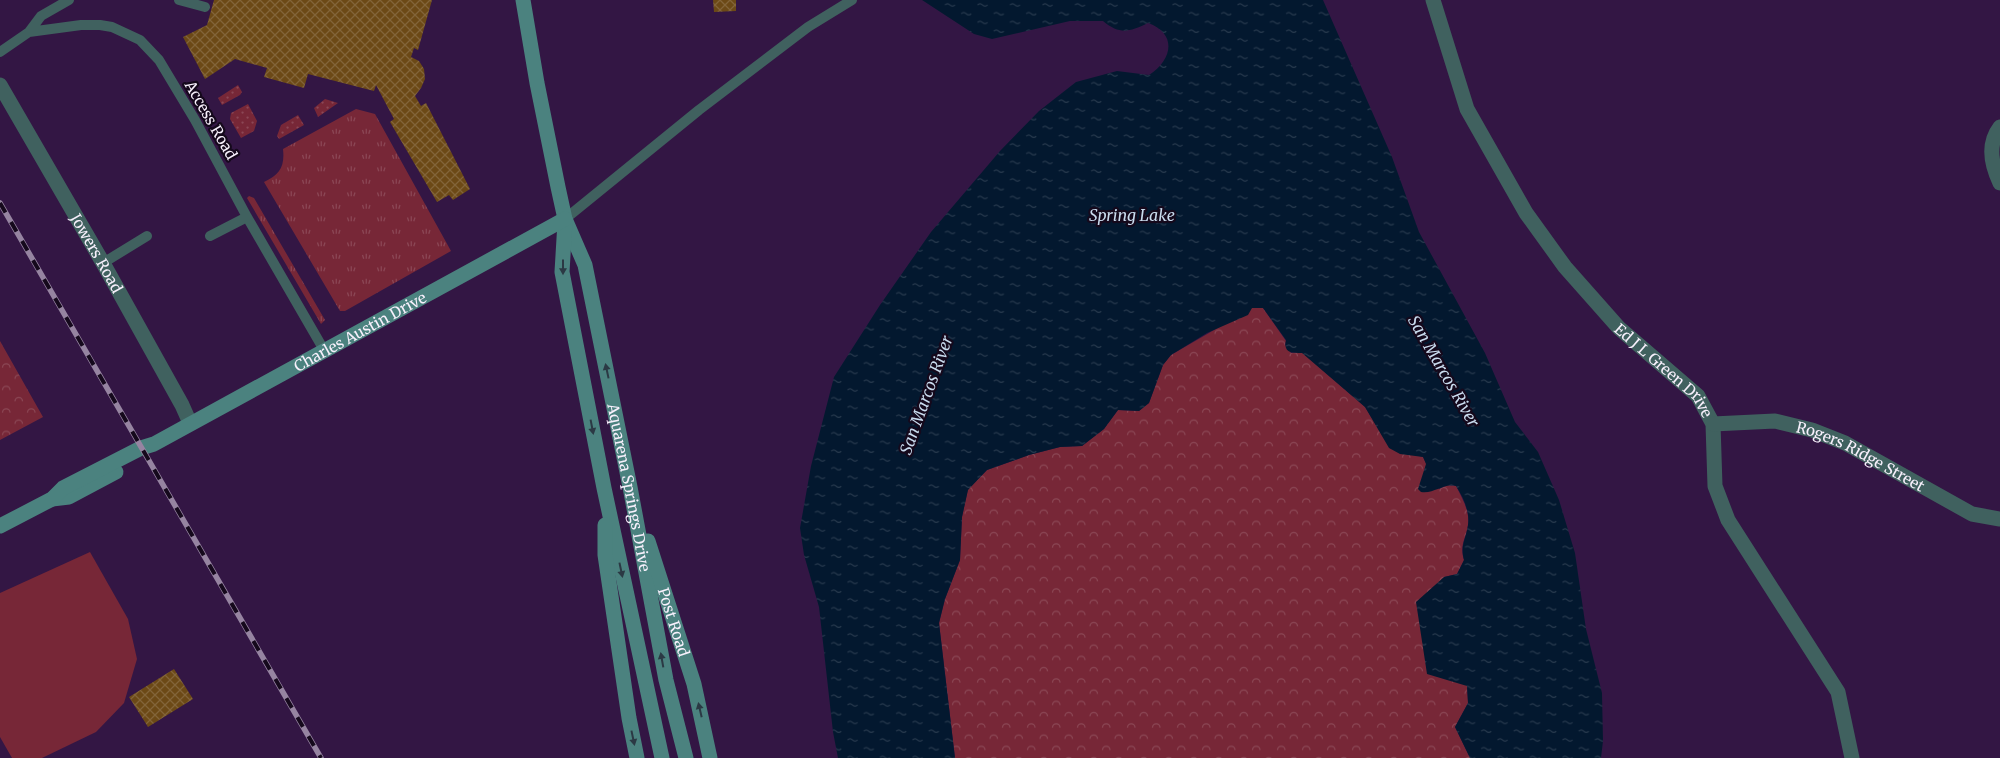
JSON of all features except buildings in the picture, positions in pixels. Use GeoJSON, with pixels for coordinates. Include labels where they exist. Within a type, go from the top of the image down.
{"type":"FeatureCollection","features":[{"type":"Feature","properties":{"kind":"main road","name":"Aquarena Springs Drive"},"geometry":{"type":"LineString","coordinates":[[523,0],[536,83],[565,219],[585,265],[666,680],[686,758]]}},
{"type":"Feature","properties":{"kind":"main road","name":"Aquarena Springs Drive"},"geometry":{"type":"LineString","coordinates":[[565,219],[562,272],[604,488],[662,758]]}},
{"type":"Feature","properties":{"kind":"main road","name":"Charles Austin Drive"},"geometry":{"type":"LineString","coordinates":[[0,526],[52,499],[69,497],[146,456],[154,444],[190,422],[565,219]]}},
{"type":"Feature","properties":{"kind":"main road"},"geometry":{"type":"LineString","coordinates":[[604,488],[605,555],[629,718],[638,758]]}},
{"type":"Feature","properties":{"kind":"main road","name":"Post Road"},"geometry":{"type":"LineString","coordinates":[[630,488],[692,677],[710,758]]}},
{"type":"Feature","properties":{"kind":"street","name":"Ed J L Green Drive"},"geometry":{"type":"LineString","coordinates":[[1433,0],[1467,109],[1526,213],[1566,267],[1619,328],[1698,396],[1713,424],[1715,486],[1728,520],[1838,692],[1852,758]]}},
{"type":"Feature","properties":{"kind":"street","name":"Jowers Road"},"geometry":{"type":"LineString","coordinates":[[0,85],[103,263],[190,422]]}},
{"type":"Feature","properties":{"kind":"street"},"geometry":{"type":"LineString","coordinates":[[2000,126],[1994,135],[1991,157],[2000,182]]}},
{"type":"Feature","properties":{"kind":"street","name":"Rogers Ridge Street"},"geometry":{"type":"LineString","coordinates":[[1713,424],[1775,421],[1812,430],[1845,443],[1972,514],[2000,519]]}},
{"type":"Feature","properties":{"kind":"lane"},"geometry":{"type":"LineString","coordinates":[[29,32],[41,16],[68,0]]}},
{"type":"Feature","properties":{"kind":"lane"},"geometry":{"type":"LineString","coordinates":[[179,0],[205,7]]}},
{"type":"Feature","properties":{"kind":"lane"},"geometry":{"type":"LineString","coordinates":[[565,219],[699,110],[808,27],[852,0]]}},
{"type":"Feature","properties":{"kind":"lane","name":"Access Road"},"geometry":{"type":"LineString","coordinates":[[0,52],[29,32],[81,25],[112,27],[140,40],[159,60],[195,120],[247,217],[324,350]]}},
{"type":"Feature","properties":{"kind":"lane"},"geometry":{"type":"LineString","coordinates":[[210,236],[247,217]]}},
{"type":"Feature","properties":{"kind":"lane"},"geometry":{"type":"LineString","coordinates":[[103,263],[147,236]]}},
{"type":"Feature","properties":{"kind":"green space"},"geometry":{"type":"Polygon","coordinates":[[[238,85],[242,92],[240,95],[222,105],[218,98],[238,85]]]}},
{"type":"Feature","properties":{"kind":"green space"},"geometry":{"type":"Polygon","coordinates":[[[325,99],[338,103],[318,117],[314,108],[325,99]]]}},
{"type":"Feature","properties":{"kind":"green space"},"geometry":{"type":"Polygon","coordinates":[[[248,104],[257,121],[254,131],[241,138],[230,119],[231,113],[248,104]]]}},
{"type":"Feature","properties":{"kind":"green space"},"geometry":{"type":"Polygon","coordinates":[[[356,109],[375,114],[451,251],[345,311],[340,311],[264,182],[278,173],[282,165],[283,149],[356,109]]]}},
{"type":"Feature","properties":{"kind":"green space"},"geometry":{"type":"Polygon","coordinates":[[[298,115],[304,125],[279,139],[277,136],[281,125],[298,115]]]}},
{"type":"Feature","properties":{"kind":"green space"},"geometry":{"type":"Polygon","coordinates":[[[249,196],[254,198],[325,320],[321,324],[247,198],[249,196]]]}},
{"type":"Feature","properties":{"kind":"green space"},"geometry":{"type":"Polygon","coordinates":[[[1252,308],[1263,308],[1286,341],[1285,345],[1291,353],[1302,352],[1365,407],[1390,448],[1423,457],[1439,489],[1448,485],[1456,486],[1461,495],[1467,510],[1468,520],[1463,546],[1464,560],[1457,574],[1444,577],[1467,686],[1468,703],[1455,727],[1470,758],[955,758],[939,623],[945,599],[960,560],[962,517],[968,489],[987,470],[1029,455],[1060,447],[1082,446],[1104,429],[1118,410],[1139,411],[1149,403],[1163,365],[1171,355],[1252,308]]]}},
{"type":"Feature","properties":{"kind":"green space"},"geometry":{"type":"Polygon","coordinates":[[[0,341],[43,417],[0,440],[0,341]]]}},
{"type":"Feature","properties":{"kind":"green space"},"geometry":{"type":"Polygon","coordinates":[[[90,552],[128,619],[137,659],[124,703],[96,732],[42,758],[12,758],[0,737],[0,593],[90,552]]]}},
{"type":"Feature","properties":{"kind":"water","name":"Spring Lake"},"geometry":{"type":"Polygon","coordinates":[[[922,0],[1323,0],[1392,157],[1419,232],[1485,353],[1515,422],[1538,452],[1559,500],[1575,553],[1586,629],[1602,693],[1603,741],[1601,758],[1470,758],[1455,727],[1468,703],[1467,686],[1427,674],[1416,602],[1444,577],[1457,574],[1464,560],[1463,546],[1468,520],[1467,509],[1463,499],[1456,486],[1451,485],[1421,492],[1418,489],[1426,464],[1423,457],[1400,454],[1389,448],[1365,407],[1302,353],[1287,350],[1286,340],[1263,308],[1252,308],[1248,315],[1207,333],[1171,355],[1163,365],[1149,403],[1139,411],[1118,410],[1104,429],[1082,446],[1060,447],[1029,455],[987,470],[968,490],[962,517],[960,560],[945,599],[939,623],[955,758],[838,758],[833,732],[819,607],[804,555],[800,528],[811,466],[834,377],[880,305],[931,232],[1000,151],[1039,111],[1076,82],[1117,71],[1149,75],[1163,62],[1168,48],[1168,40],[1164,34],[1158,28],[1148,23],[1125,31],[1103,21],[1070,21],[992,39],[974,34],[922,0]]]}},
{"type":"Feature","properties":{"kind":"railway"},"geometry":{"type":"LineString","coordinates":[[0,203],[321,758]]}},
{"type":"Feature","properties":{"kind":"water label","name":"San Marcos River"},"geometry":{"type":"Point","coordinates":[1444,371]}},
{"type":"Feature","properties":{"kind":"water label","name":"San Marcos River"},"geometry":{"type":"Point","coordinates":[926,395]}}]}
